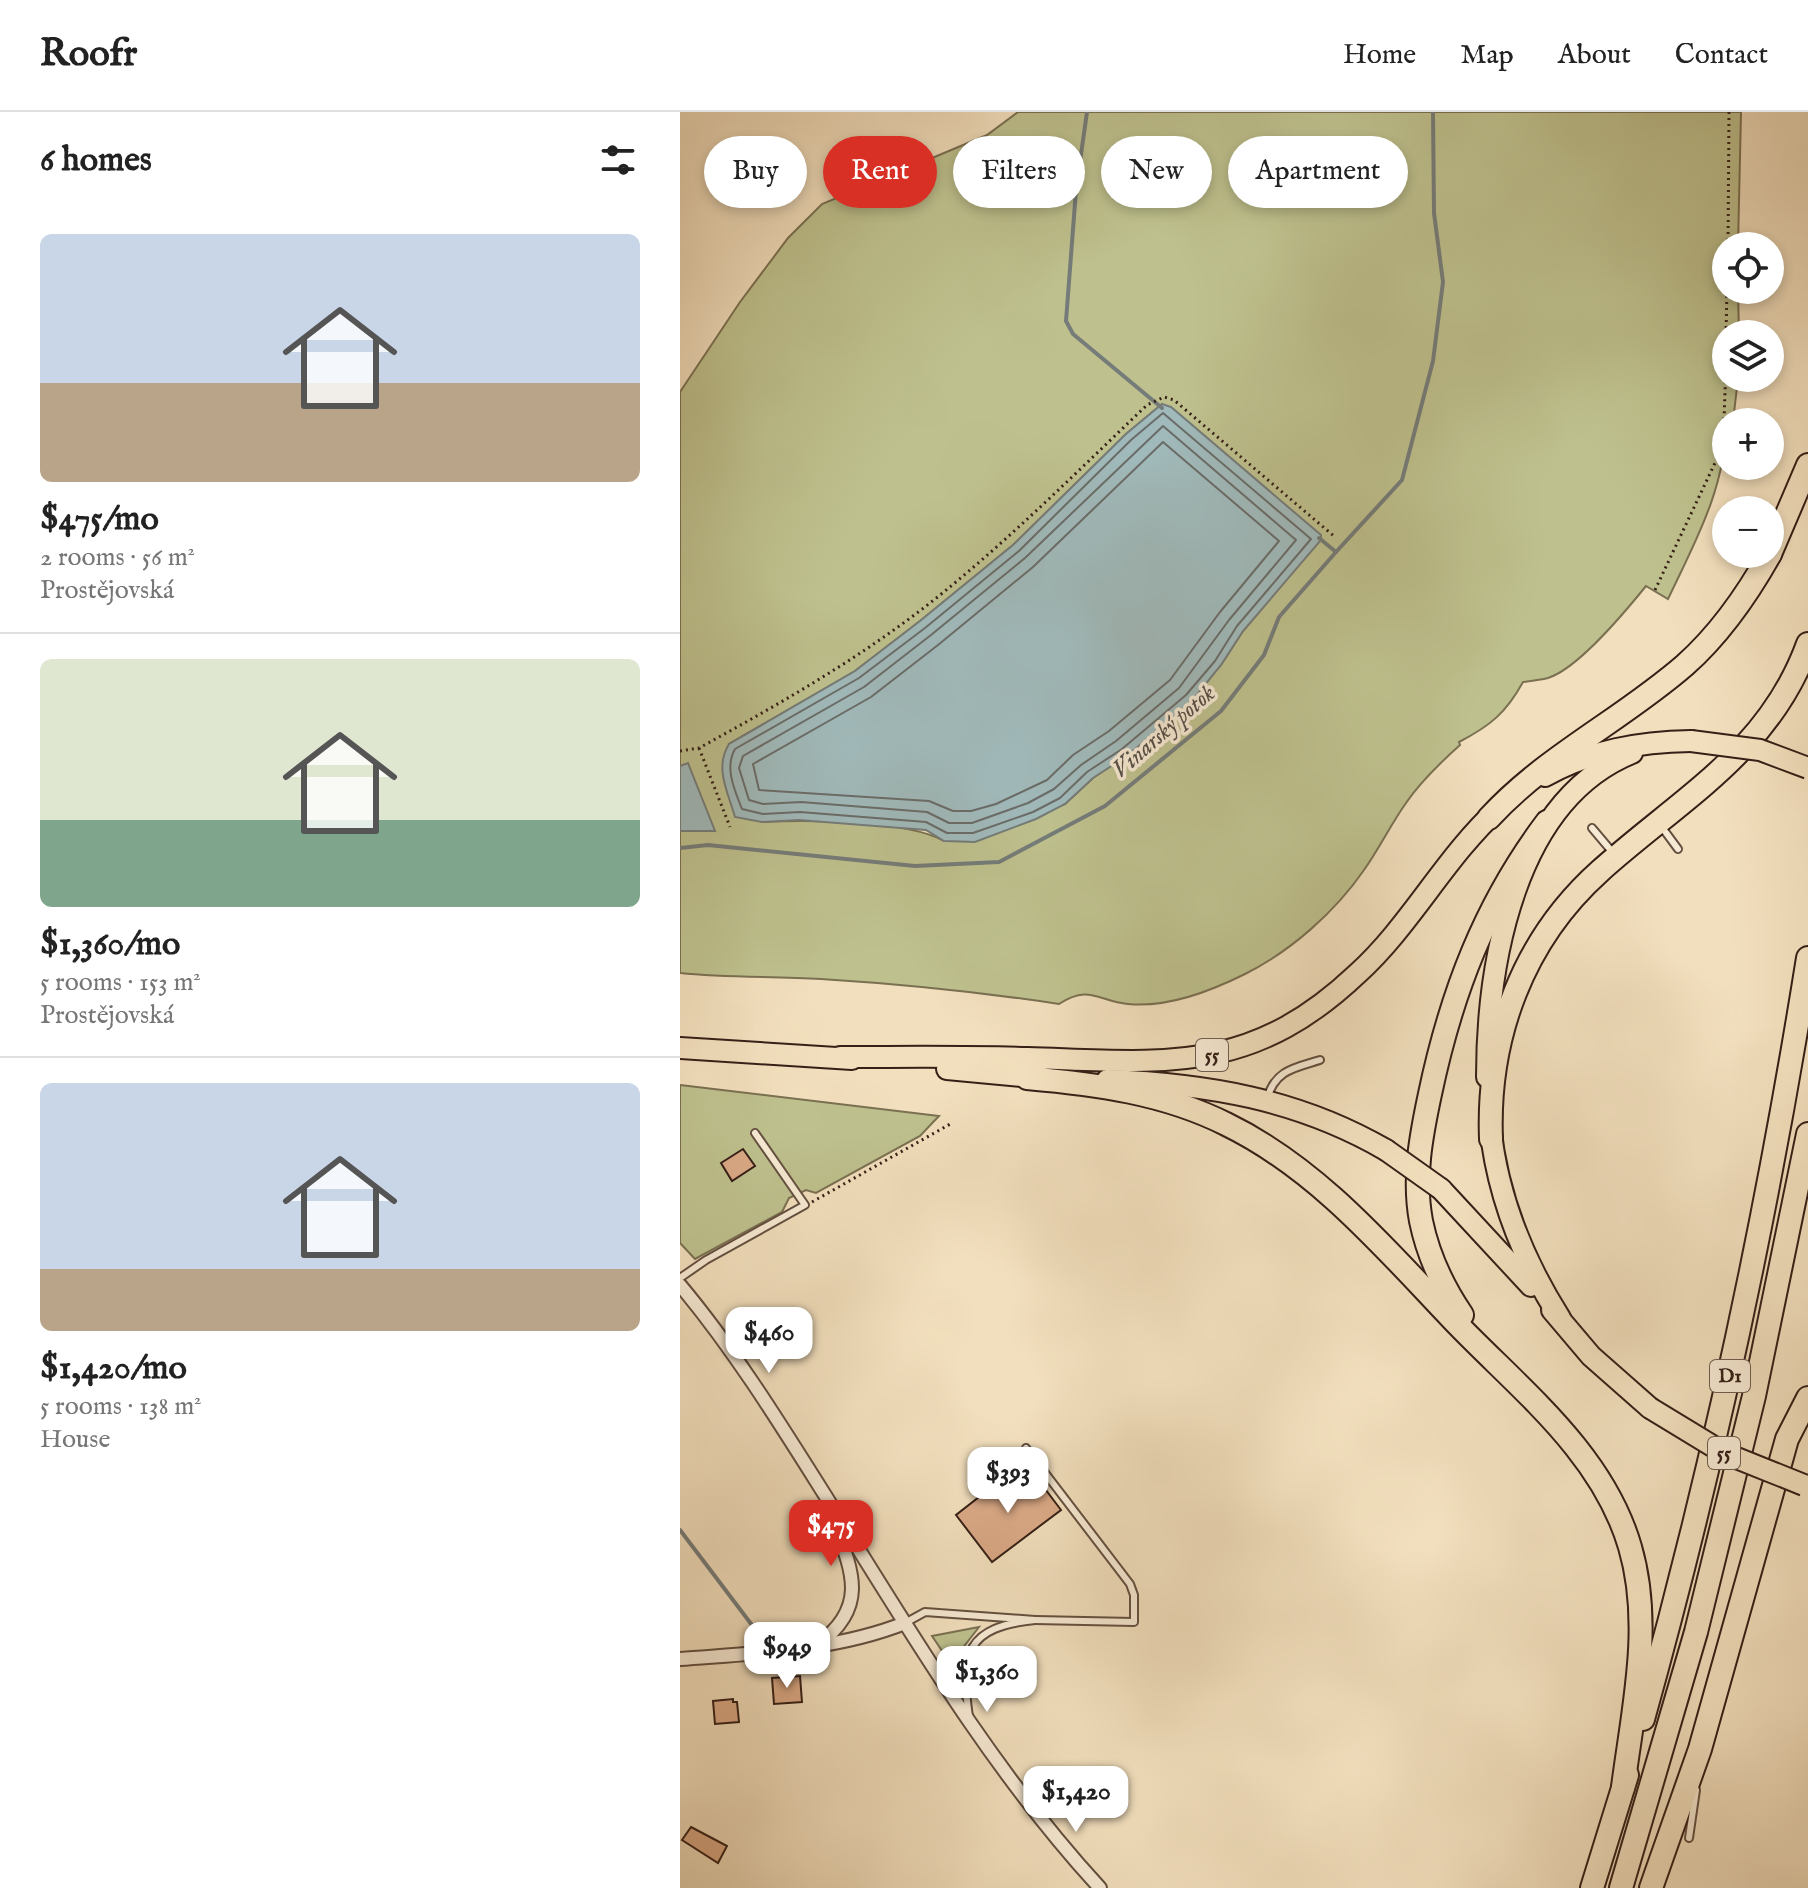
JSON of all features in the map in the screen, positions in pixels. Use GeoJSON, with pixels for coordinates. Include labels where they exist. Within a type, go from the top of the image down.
{"type":"FeatureCollection","features":[{"type":"Feature","properties":{"kind":"highway"},"geometry":{"type":"LineString","coordinates":[[1784,521],[1808,465]]}},
{"type":"Feature","properties":{"kind":"highway"},"geometry":{"type":"LineString","coordinates":[[1489,818],[1551,760],[1653,690],[1694,656],[1730,618],[1761,568]]}},
{"type":"Feature","properties":{"kind":"highway"},"geometry":{"type":"LineString","coordinates":[[1491,1139],[1491,1099],[1497,1045],[1516,987],[1557,917],[1585,885],[1616,857],[1747,746],[1777,706],[1808,644]]}},
{"type":"Feature","properties":{"kind":"highway"},"geometry":{"type":"LineString","coordinates":[[1547,822],[1502,889],[1467,961],[1434,1074],[1418,1174],[1426,1242],[1446,1288],[1466,1321],[1591,1466],[1615,1509],[1631,1550],[1639,1586],[1641,1626],[1623,1787]]}},
{"type":"Feature","properties":{"kind":"highway","name":"D1"},"geometry":{"type":"LineString","coordinates":[[1592,1888],[1668,1629],[1728,1386],[1779,1141],[1808,958]]}},
{"type":"Feature","properties":{"kind":"highway"},"geometry":{"type":"LineString","coordinates":[[1027,1078],[1157,1097],[1206,1114],[1256,1141],[1305,1175],[1351,1214],[1517,1383]]}},
{"type":"Feature","properties":{"kind":"highway","name":"D1"},"geometry":{"type":"LineString","coordinates":[[1621,1888],[1714,1558],[1754,1396],[1808,1134]]}},
{"type":"Feature","properties":{"kind":"highway"},"geometry":{"type":"LineString","coordinates":[[1651,1888],[1700,1749],[1774,1482],[1791,1430],[1808,1398]]}},
{"type":"Feature","properties":{"kind":"main road","name":"55"},"geometry":{"type":"LineString","coordinates":[[1560,1318],[1529,1266],[1498,1179],[1491,1139],[1487,1050],[1495,980],[1520,881],[1547,822],[1586,781],[1614,761],[1642,749],[1691,741]]}},
{"type":"Feature","properties":{"kind":"main road","name":"55"},"geometry":{"type":"LineString","coordinates":[[680,1048],[840,1057],[1028,1058],[1148,1063],[1187,1059],[1245,1045],[1306,1015],[1359,973],[1489,818],[1538,781],[1598,752],[1641,744],[1691,741],[1760,750],[1808,768]]}},
{"type":"Feature","properties":{"kind":"main road","name":"55"},"geometry":{"type":"LineString","coordinates":[[840,1057],[1027,1078],[1181,1084],[1267,1099],[1333,1122],[1386,1150],[1441,1189],[1601,1365],[1650,1408],[1724,1453],[1806,1485]]}},
{"type":"Feature","properties":{"kind":"street"},"geometry":{"type":"LineString","coordinates":[[680,1285],[734,1355],[970,1720],[1044,1823],[1100,1888]]}},
{"type":"Feature","properties":{"kind":"street"},"geometry":{"type":"LineString","coordinates":[[814,1646],[839,1624],[848,1610],[853,1588],[849,1563],[821,1490]]}},
{"type":"Feature","properties":{"kind":"street"},"geometry":{"type":"LineString","coordinates":[[680,1659],[814,1646],[872,1634],[905,1623]]}},
{"type":"Feature","properties":{"kind":"lane"},"geometry":{"type":"LineString","coordinates":[[1658,823],[1678,849]]}},
{"type":"Feature","properties":{"kind":"lane"},"geometry":{"type":"LineString","coordinates":[[1592,828],[1616,857]]}},
{"type":"Feature","properties":{"kind":"lane"},"geometry":{"type":"LineString","coordinates":[[1267,1099],[1278,1075],[1320,1060]]}},
{"type":"Feature","properties":{"kind":"lane"},"geometry":{"type":"LineString","coordinates":[[680,1278],[706,1260],[805,1205],[755,1133]]}},
{"type":"Feature","properties":{"kind":"lane"},"geometry":{"type":"LineString","coordinates":[[905,1623],[925,1612],[1035,1620],[1134,1622],[1134,1595],[1130,1584],[1026,1448]]}},
{"type":"Feature","properties":{"kind":"lane"},"geometry":{"type":"LineString","coordinates":[[970,1720],[963,1678],[967,1661],[978,1640],[992,1628],[1035,1620]]}},
{"type":"Feature","properties":{"kind":"lane"},"geometry":{"type":"LineString","coordinates":[[1689,1838],[1719,1680]]}},
{"type":"Feature","properties":{"kind":"path"},"geometry":{"type":"LineString","coordinates":[[1728,232],[1729,112]]}},
{"type":"Feature","properties":{"kind":"path"},"geometry":{"type":"LineString","coordinates":[[1655,590],[1723,446],[1725,392]]}},
{"type":"Feature","properties":{"kind":"path"},"geometry":{"type":"LineString","coordinates":[[680,751],[699,748],[808,689],[945,591],[1147,405],[1164,397],[1174,400],[1335,537]]}},
{"type":"Feature","properties":{"kind":"path"},"geometry":{"type":"LineString","coordinates":[[699,748],[730,827]]}},
{"type":"Feature","properties":{"kind":"path"},"geometry":{"type":"LineString","coordinates":[[805,1205],[952,1123]]}},
{"type":"Feature","properties":{"kind":"green space"},"geometry":{"type":"Polygon","coordinates":[[[1018,112],[1741,112],[1738,232],[1712,232],[1712,304],[1738,304],[1739,320],[1712,320],[1712,392],[1736,392],[1735,408],[1712,408],[1712,480],[1718,480],[1707,514],[1668,599],[1646,586],[1601,638],[1573,663],[1548,678],[1523,682],[1496,718],[1459,742],[1460,745],[1418,787],[1340,901],[1279,954],[1232,980],[1173,1001],[1128,1004],[1086,994],[1059,1004],[881,983],[680,973],[680,831],[714,831],[687,764],[680,766],[680,392],[740,302],[788,238],[822,204],[823,208],[937,208],[937,156],[953,149],[953,208],[1085,208],[1085,136],[985,136],[1018,112]],[[1162,404],[1126,434],[1013,545],[920,621],[855,671],[729,744],[762,822],[882,825],[927,834],[944,841],[1065,804],[1093,778],[1160,730],[1221,665],[1243,631],[1281,586],[1162,404]]]}},
{"type":"Feature","properties":{"kind":"green space"},"geometry":{"type":"Polygon","coordinates":[[[680,1085],[939,1116],[920,1136],[816,1193],[806,1190],[789,1198],[782,1212],[695,1259],[680,1243],[680,1085]]]}},
{"type":"Feature","properties":{"kind":"green space"},"geometry":{"type":"Polygon","coordinates":[[[979,1627],[962,1649],[957,1673],[932,1636],[979,1627]]]}},
{"type":"Feature","properties":{"kind":"water"},"geometry":{"type":"Polygon","coordinates":[[[1162,404],[1171,407],[1321,535],[1321,540],[1243,631],[1192,701],[1127,756],[1093,778],[1065,804],[1036,819],[975,842],[944,841],[926,830],[799,820],[762,822],[735,817],[722,771],[729,744],[855,671],[920,621],[1013,545],[1126,434],[1162,404]]]}},
{"type":"Feature","properties":{"kind":"water"},"geometry":{"type":"Polygon","coordinates":[[[688,763],[715,831],[680,831],[680,766],[688,763]]]}},
{"type":"Feature","properties":{"kind":"building"},"geometry":{"type":"Polygon","coordinates":[[[743,1149],[755,1166],[732,1181],[721,1163],[743,1149]]]}},
{"type":"Feature","properties":{"kind":"building"},"geometry":{"type":"Polygon","coordinates":[[[1030,1469],[1061,1510],[992,1562],[956,1515],[988,1490],[993,1497],[1030,1469]]]}},
{"type":"Feature","properties":{"kind":"building"},"geometry":{"type":"Polygon","coordinates":[[[800,1676],[802,1702],[774,1704],[772,1678],[800,1676]]]}},
{"type":"Feature","properties":{"kind":"building"},"geometry":{"type":"Polygon","coordinates":[[[733,1699],[737,1702],[739,1722],[715,1724],[713,1701],[733,1699]]]}},
{"type":"Feature","properties":{"kind":"building"},"geometry":{"type":"Polygon","coordinates":[[[691,1827],[727,1846],[718,1863],[682,1840],[691,1827]]]}},
{"type":"Feature","properties":{"kind":"waterway","name":"Vinarský potok"},"geometry":{"type":"LineString","coordinates":[[1087,112],[1076,190],[1066,321],[1073,334],[1162,408]]}},
{"type":"Feature","properties":{"kind":"waterway"},"geometry":{"type":"LineString","coordinates":[[1336,552],[1402,480],[1433,361],[1443,282],[1434,213],[1433,112]]}},
{"type":"Feature","properties":{"kind":"waterway","name":"Vinarský potok"},"geometry":{"type":"LineString","coordinates":[[680,848],[708,845],[915,866],[999,862],[1105,806],[1221,711],[1264,655],[1279,617],[1336,552],[1319,538]]}},
{"type":"Feature","properties":{"kind":"waterway"},"geometry":{"type":"LineString","coordinates":[[680,1530],[761,1637]]}}]}
